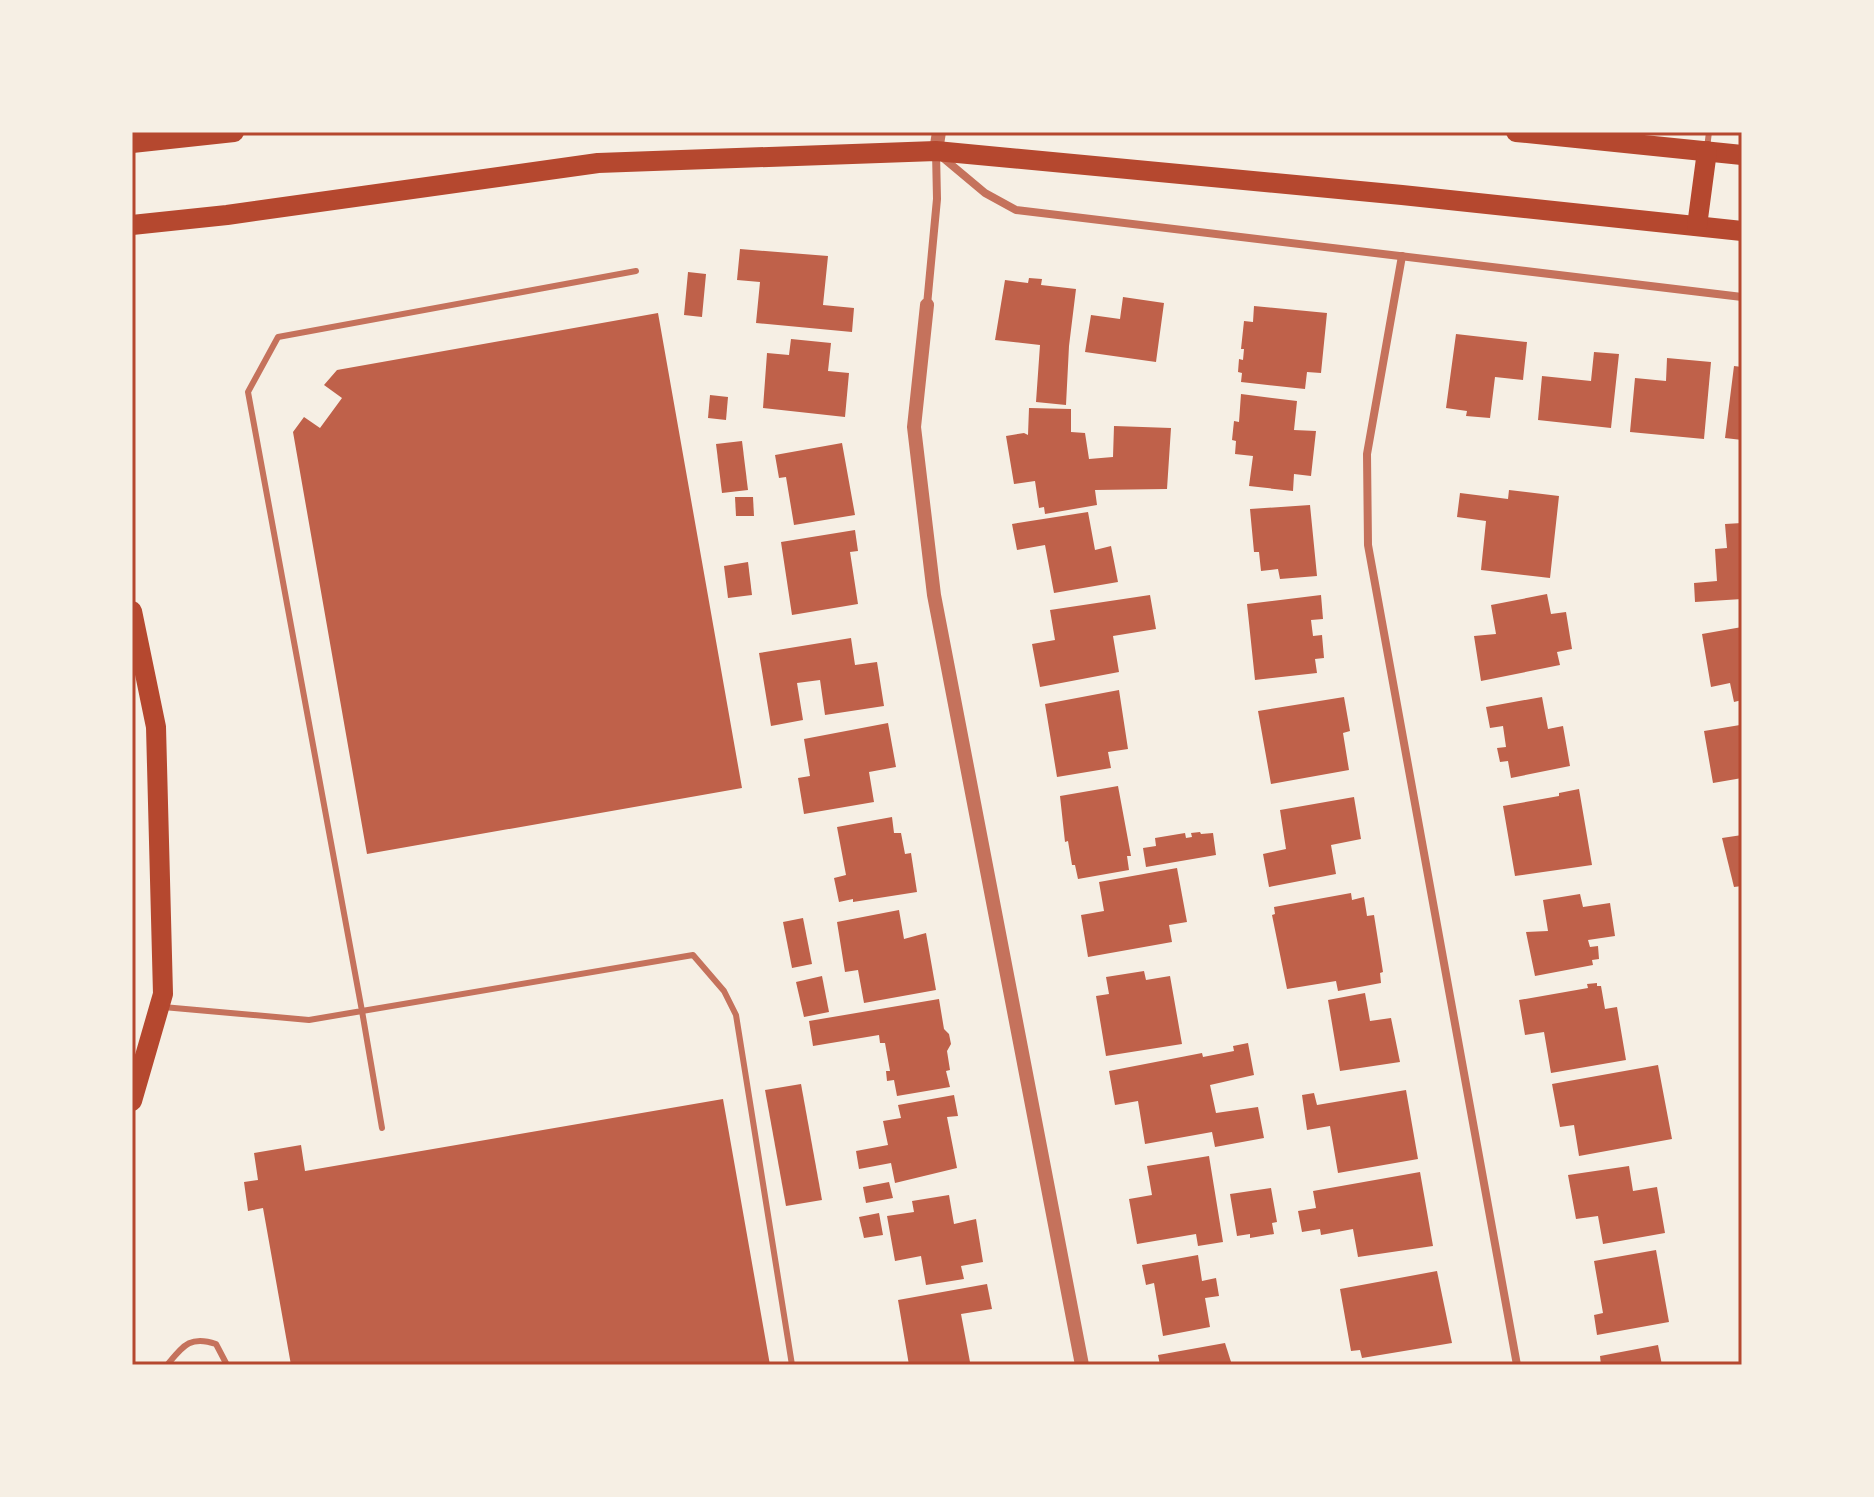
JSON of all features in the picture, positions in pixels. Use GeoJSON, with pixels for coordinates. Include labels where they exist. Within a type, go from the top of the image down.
{"type":"FeatureCollection","features":[{"type":"Feature","properties":{"kind":"main road"},"geometry":{"type":"LineString","coordinates":[[132,143],[234,132]]}},
{"type":"Feature","properties":{"kind":"main road"},"geometry":{"type":"LineString","coordinates":[[1516,132],[1708,142],[1742,155]]}},
{"type":"Feature","properties":{"kind":"main road"},"geometry":{"type":"LineString","coordinates":[[132,225],[227,215],[598,163],[937,142],[1742,231]]}},
{"type":"Feature","properties":{"kind":"main road"},"geometry":{"type":"LineString","coordinates":[[1697,226],[1708,142]]}},
{"type":"Feature","properties":{"kind":"main road"},"geometry":{"type":"LineString","coordinates":[[132,611],[156,727],[163,994],[132,1101]]}},
{"type":"Feature","properties":{"kind":"street"},"geometry":{"type":"LineString","coordinates":[[937,142],[985,193],[1016,210],[1742,297]]}},
{"type":"Feature","properties":{"kind":"street"},"geometry":{"type":"LineString","coordinates":[[937,142],[937,199],[914,427],[934,595],[1082,1365]]}},
{"type":"Feature","properties":{"kind":"street"},"geometry":{"type":"LineString","coordinates":[[1402,256],[1367,454],[1368,545],[1517,1365]]}},
{"type":"Feature","properties":{"kind":"lane"},"geometry":{"type":"LineString","coordinates":[[382,1128],[248,392],[278,337],[636,271]]}},
{"type":"Feature","properties":{"kind":"lane"},"geometry":{"type":"LineString","coordinates":[[159,1007],[309,1020],[693,955],[724,991],[736,1015],[792,1365]]}},
{"type":"Feature","properties":{"kind":"lane"},"geometry":{"type":"LineString","coordinates":[[167,1365],[187,1342],[203,1339],[216,1344],[227,1365]]}},
{"type":"Feature","properties":{"kind":"building"},"geometry":{"type":"Polygon","coordinates":[[[740,249],[828,256],[823,305],[854,308],[852,332],[756,323],[760,282],[737,280],[740,249]]]}},
{"type":"Feature","properties":{"kind":"building"},"geometry":{"type":"Polygon","coordinates":[[[688,272],[706,274],[702,317],[684,315],[688,272]]]}},
{"type":"Feature","properties":{"kind":"building"},"geometry":{"type":"Polygon","coordinates":[[[1029,278],[1042,279],[1041,285],[1076,289],[1066,405],[1036,402],[1040,345],[995,340],[1005,280],[1028,283],[1029,278]]]}},
{"type":"Feature","properties":{"kind":"building"},"geometry":{"type":"Polygon","coordinates":[[[1123,297],[1164,303],[1156,362],[1085,352],[1091,315],[1120,319],[1123,297]]]}},
{"type":"Feature","properties":{"kind":"building"},"geometry":{"type":"Polygon","coordinates":[[[1254,306],[1327,313],[1321,373],[1307,372],[1305,389],[1241,382],[1242,373],[1238,372],[1239,359],[1243,360],[1244,321],[1253,322],[1254,306]]]}},
{"type":"Feature","properties":{"kind":"building"},"geometry":{"type":"Polygon","coordinates":[[[658,313],[742,788],[367,854],[293,432],[304,417],[320,428],[342,398],[324,385],[337,370],[658,313]]]}},
{"type":"Feature","properties":{"kind":"building"},"geometry":{"type":"Polygon","coordinates":[[[1456,334],[1527,342],[1523,380],[1495,377],[1490,418],[1466,416],[1467,411],[1446,408],[1456,334]]]}},
{"type":"Feature","properties":{"kind":"building"},"geometry":{"type":"Polygon","coordinates":[[[791,339],[831,343],[828,371],[849,373],[845,417],[763,408],[767,353],[789,355],[791,339]]]}},
{"type":"Feature","properties":{"kind":"building"},"geometry":{"type":"Polygon","coordinates":[[[1594,352],[1619,354],[1611,428],[1538,420],[1542,376],[1591,381],[1594,352]]]}},
{"type":"Feature","properties":{"kind":"building"},"geometry":{"type":"Polygon","coordinates":[[[1667,358],[1711,362],[1704,439],[1630,432],[1635,378],[1666,381],[1667,358]]]}},
{"type":"Feature","properties":{"kind":"building"},"geometry":{"type":"Polygon","coordinates":[[[1734,366],[1742,367],[1742,440],[1725,438],[1734,366]]]}},
{"type":"Feature","properties":{"kind":"building"},"geometry":{"type":"Polygon","coordinates":[[[1241,394],[1297,401],[1294,430],[1316,431],[1311,476],[1294,474],[1293,491],[1249,486],[1253,456],[1235,454],[1236,441],[1232,440],[1234,421],[1239,422],[1241,394]]]}},
{"type":"Feature","properties":{"kind":"building"},"geometry":{"type":"Polygon","coordinates":[[[710,395],[728,397],[726,420],[708,418],[710,395]]]}},
{"type":"Feature","properties":{"kind":"building"},"geometry":{"type":"Polygon","coordinates":[[[1029,408],[1071,409],[1071,432],[1085,433],[1089,459],[1113,457],[1114,426],[1171,428],[1167,489],[1095,490],[1097,505],[1045,514],[1044,507],[1039,508],[1035,481],[1014,484],[1006,436],[1028,435],[1029,408]]]}},
{"type":"Feature","properties":{"kind":"building"},"geometry":{"type":"Polygon","coordinates":[[[742,441],[748,490],[722,493],[716,444],[742,441]]]}},
{"type":"Feature","properties":{"kind":"building"},"geometry":{"type":"Polygon","coordinates":[[[842,443],[855,515],[794,525],[786,477],[779,478],[775,455],[842,443]]]}},
{"type":"Feature","properties":{"kind":"building"},"geometry":{"type":"Polygon","coordinates":[[[1509,490],[1559,496],[1550,578],[1481,570],[1486,521],[1457,517],[1460,493],[1508,499],[1509,490]]]}},
{"type":"Feature","properties":{"kind":"building"},"geometry":{"type":"Polygon","coordinates":[[[735,497],[753,497],[754,516],[736,516],[735,497]]]}},
{"type":"Feature","properties":{"kind":"building"},"geometry":{"type":"Polygon","coordinates":[[[1310,505],[1317,576],[1280,579],[1278,569],[1261,571],[1259,552],[1254,552],[1250,509],[1310,505]]]}},
{"type":"Feature","properties":{"kind":"building"},"geometry":{"type":"Polygon","coordinates":[[[1088,512],[1095,550],[1111,546],[1118,582],[1054,593],[1045,545],[1017,550],[1012,524],[1088,512]]]}},
{"type":"Feature","properties":{"kind":"building"},"geometry":{"type":"Polygon","coordinates":[[[1742,523],[1742,599],[1695,602],[1694,583],[1717,581],[1715,549],[1727,548],[1725,524],[1742,523]]]}},
{"type":"Feature","properties":{"kind":"building"},"geometry":{"type":"Polygon","coordinates":[[[855,530],[858,551],[850,552],[858,604],[792,615],[781,542],[855,530]]]}},
{"type":"Feature","properties":{"kind":"building"},"geometry":{"type":"Polygon","coordinates":[[[748,562],[752,595],[728,598],[724,566],[748,562]]]}},
{"type":"Feature","properties":{"kind":"building"},"geometry":{"type":"Polygon","coordinates":[[[1547,594],[1551,614],[1566,612],[1572,649],[1557,652],[1560,665],[1481,681],[1474,636],[1496,634],[1491,605],[1547,594]]]}},
{"type":"Feature","properties":{"kind":"building"},"geometry":{"type":"Polygon","coordinates":[[[1150,595],[1156,629],[1113,636],[1119,672],[1040,687],[1032,644],[1055,640],[1050,610],[1150,595]]]}},
{"type":"Feature","properties":{"kind":"building"},"geometry":{"type":"Polygon","coordinates":[[[1321,595],[1323,619],[1311,620],[1313,636],[1322,635],[1324,658],[1315,659],[1317,673],[1255,680],[1247,604],[1321,595]]]}},
{"type":"Feature","properties":{"kind":"building"},"geometry":{"type":"Polygon","coordinates":[[[1742,627],[1742,700],[1734,702],[1730,683],[1711,687],[1702,634],[1742,627]]]}},
{"type":"Feature","properties":{"kind":"building"},"geometry":{"type":"Polygon","coordinates":[[[851,638],[855,665],[877,662],[884,706],[825,715],[820,680],[797,683],[803,720],[771,726],[759,653],[851,638]]]}},
{"type":"Feature","properties":{"kind":"building"},"geometry":{"type":"Polygon","coordinates":[[[1119,690],[1128,749],[1108,752],[1111,768],[1057,777],[1045,704],[1119,690]]]}},
{"type":"Feature","properties":{"kind":"building"},"geometry":{"type":"Polygon","coordinates":[[[1344,697],[1350,731],[1343,733],[1349,770],[1271,784],[1258,711],[1344,697]]]}},
{"type":"Feature","properties":{"kind":"building"},"geometry":{"type":"Polygon","coordinates":[[[1542,697],[1548,729],[1563,726],[1570,766],[1511,778],[1508,761],[1500,762],[1497,748],[1506,747],[1503,726],[1490,728],[1486,707],[1542,697]]]}},
{"type":"Feature","properties":{"kind":"building"},"geometry":{"type":"Polygon","coordinates":[[[1739,715],[1742,715],[1742,778],[1713,783],[1704,731],[1740,725],[1739,715]]]}},
{"type":"Feature","properties":{"kind":"building"},"geometry":{"type":"Polygon","coordinates":[[[888,723],[896,767],[869,772],[874,802],[804,814],[798,778],[810,776],[804,739],[888,723]]]}},
{"type":"Feature","properties":{"kind":"building"},"geometry":{"type":"Polygon","coordinates":[[[1118,786],[1131,856],[1127,856],[1129,870],[1078,879],[1068,841],[1065,842],[1060,796],[1118,786]]]}},
{"type":"Feature","properties":{"kind":"building"},"geometry":{"type":"Polygon","coordinates":[[[1579,789],[1592,865],[1515,876],[1503,806],[1559,796],[1559,793],[1579,789]]]}},
{"type":"Feature","properties":{"kind":"building"},"geometry":{"type":"Polygon","coordinates":[[[1354,797],[1361,839],[1331,845],[1336,874],[1269,887],[1263,854],[1286,849],[1280,810],[1354,797]]]}},
{"type":"Feature","properties":{"kind":"building"},"geometry":{"type":"Polygon","coordinates":[[[892,817],[894,833],[901,833],[905,854],[911,853],[917,892],[839,902],[834,878],[846,875],[837,827],[892,817]]]}},
{"type":"Feature","properties":{"kind":"building"},"geometry":{"type":"Polygon","coordinates":[[[1185,833],[1186,838],[1192,837],[1191,833],[1213,833],[1216,855],[1146,867],[1143,848],[1156,846],[1155,838],[1185,833]]]}},
{"type":"Feature","properties":{"kind":"building"},"geometry":{"type":"Polygon","coordinates":[[[1742,835],[1742,886],[1734,887],[1722,838],[1742,835]]]}},
{"type":"Feature","properties":{"kind":"building"},"geometry":{"type":"Polygon","coordinates":[[[1177,868],[1187,922],[1169,925],[1172,942],[1088,957],[1081,915],[1104,911],[1099,882],[1177,868]]]}},
{"type":"Feature","properties":{"kind":"building"},"geometry":{"type":"Polygon","coordinates":[[[1351,893],[1352,900],[1364,897],[1367,916],[1374,915],[1383,972],[1380,973],[1381,983],[1338,991],[1336,981],[1287,989],[1272,915],[1275,914],[1274,907],[1351,893]]]}},
{"type":"Feature","properties":{"kind":"building"},"geometry":{"type":"Polygon","coordinates":[[[1580,894],[1583,907],[1610,903],[1615,936],[1588,940],[1590,947],[1598,946],[1599,959],[1592,960],[1593,965],[1535,976],[1526,932],[1548,931],[1543,900],[1580,894]]]}},
{"type":"Feature","properties":{"kind":"building"},"geometry":{"type":"Polygon","coordinates":[[[899,910],[904,939],[926,933],[936,990],[864,1003],[858,970],[845,972],[837,922],[899,910]]]}},
{"type":"Feature","properties":{"kind":"building"},"geometry":{"type":"Polygon","coordinates":[[[803,918],[812,964],[792,968],[783,922],[803,918]]]}},
{"type":"Feature","properties":{"kind":"building"},"geometry":{"type":"Polygon","coordinates":[[[1144,971],[1146,980],[1170,976],[1182,1044],[1106,1056],[1096,996],[1109,994],[1106,977],[1144,971]]]}},
{"type":"Feature","properties":{"kind":"building"},"geometry":{"type":"Polygon","coordinates":[[[822,976],[829,1012],[804,1017],[796,982],[822,976]]]}},
{"type":"Feature","properties":{"kind":"building"},"geometry":{"type":"Polygon","coordinates":[[[1597,983],[1601,986],[1605,1009],[1617,1007],[1626,1060],[1551,1073],[1544,1032],[1525,1035],[1519,1000],[1588,988],[1587,984],[1597,983]]]}},
{"type":"Feature","properties":{"kind":"building"},"geometry":{"type":"Polygon","coordinates":[[[1365,993],[1370,1021],[1391,1018],[1400,1062],[1340,1071],[1328,1000],[1365,993]]]}},
{"type":"Feature","properties":{"kind":"building"},"geometry":{"type":"Polygon","coordinates":[[[939,999],[944,1029],[949,1034],[951,1044],[947,1051],[950,1070],[946,1071],[950,1087],[897,1096],[894,1080],[887,1081],[886,1071],[890,1071],[885,1043],[880,1043],[879,1035],[813,1046],[809,1021],[939,999]]]}},
{"type":"Feature","properties":{"kind":"building"},"geometry":{"type":"Polygon","coordinates":[[[1248,1043],[1254,1075],[1210,1085],[1216,1113],[1258,1107],[1264,1138],[1215,1147],[1212,1132],[1145,1144],[1138,1101],[1115,1105],[1109,1071],[1202,1053],[1203,1057],[1234,1051],[1233,1046],[1248,1043]]]}},
{"type":"Feature","properties":{"kind":"building"},"geometry":{"type":"Polygon","coordinates":[[[1658,1065],[1672,1139],[1579,1156],[1574,1125],[1560,1127],[1552,1084],[1658,1065]]]}},
{"type":"Feature","properties":{"kind":"building"},"geometry":{"type":"Polygon","coordinates":[[[801,1084],[822,1200],[786,1206],[765,1090],[801,1084]]]}},
{"type":"Feature","properties":{"kind":"building"},"geometry":{"type":"Polygon","coordinates":[[[1406,1090],[1418,1159],[1338,1173],[1330,1126],[1307,1130],[1302,1095],[1314,1093],[1317,1105],[1406,1090]]]}},
{"type":"Feature","properties":{"kind":"building"},"geometry":{"type":"Polygon","coordinates":[[[954,1095],[958,1116],[947,1117],[957,1168],[895,1183],[891,1163],[859,1169],[856,1151],[888,1145],[883,1121],[901,1118],[898,1105],[954,1095]]]}},
{"type":"Feature","properties":{"kind":"building"},"geometry":{"type":"Polygon","coordinates":[[[723,1099],[770,1365],[291,1365],[263,1208],[248,1211],[244,1182],[258,1180],[254,1153],[301,1145],[305,1171],[723,1099]]]}},
{"type":"Feature","properties":{"kind":"building"},"geometry":{"type":"Polygon","coordinates":[[[1209,1156],[1223,1242],[1198,1246],[1196,1234],[1137,1244],[1129,1199],[1152,1195],[1147,1166],[1209,1156]]]}},
{"type":"Feature","properties":{"kind":"building"},"geometry":{"type":"Polygon","coordinates":[[[1629,1166],[1633,1191],[1657,1187],[1665,1233],[1603,1244],[1598,1216],[1576,1219],[1568,1175],[1629,1166]]]}},
{"type":"Feature","properties":{"kind":"building"},"geometry":{"type":"Polygon","coordinates":[[[1420,1172],[1433,1246],[1358,1257],[1353,1229],[1321,1235],[1320,1229],[1302,1232],[1298,1211],[1316,1208],[1313,1191],[1420,1172]]]}},
{"type":"Feature","properties":{"kind":"building"},"geometry":{"type":"Polygon","coordinates":[[[889,1182],[893,1198],[866,1203],[863,1187],[889,1182]]]}},
{"type":"Feature","properties":{"kind":"building"},"geometry":{"type":"Polygon","coordinates":[[[1271,1188],[1277,1222],[1272,1223],[1274,1234],[1250,1238],[1250,1234],[1237,1236],[1230,1194],[1271,1188]]]}},
{"type":"Feature","properties":{"kind":"building"},"geometry":{"type":"Polygon","coordinates":[[[949,1195],[954,1224],[976,1219],[983,1262],[961,1266],[964,1279],[926,1285],[921,1256],[895,1261],[887,1216],[914,1212],[912,1201],[949,1195]]]}},
{"type":"Feature","properties":{"kind":"building"},"geometry":{"type":"Polygon","coordinates":[[[879,1213],[883,1235],[864,1238],[859,1217],[879,1213]]]}},
{"type":"Feature","properties":{"kind":"building"},"geometry":{"type":"Polygon","coordinates":[[[1656,1250],[1669,1322],[1597,1335],[1594,1315],[1603,1313],[1594,1261],[1656,1250]]]}},
{"type":"Feature","properties":{"kind":"building"},"geometry":{"type":"Polygon","coordinates":[[[1198,1255],[1202,1281],[1216,1278],[1219,1296],[1205,1298],[1210,1327],[1163,1336],[1154,1283],[1146,1285],[1142,1265],[1198,1255]]]}},
{"type":"Feature","properties":{"kind":"building"},"geometry":{"type":"Polygon","coordinates":[[[1437,1271],[1452,1343],[1362,1358],[1360,1350],[1351,1351],[1340,1289],[1437,1271]]]}},
{"type":"Feature","properties":{"kind":"building"},"geometry":{"type":"Polygon","coordinates":[[[987,1284],[992,1309],[961,1314],[970,1362],[909,1365],[898,1300],[987,1284]]]}},
{"type":"Feature","properties":{"kind":"building"},"geometry":{"type":"Polygon","coordinates":[[[1225,1343],[1232,1365],[1160,1365],[1158,1355],[1225,1343]]]}},
{"type":"Feature","properties":{"kind":"building"},"geometry":{"type":"Polygon","coordinates":[[[1658,1345],[1662,1365],[1601,1365],[1600,1356],[1658,1345]]]}}]}
